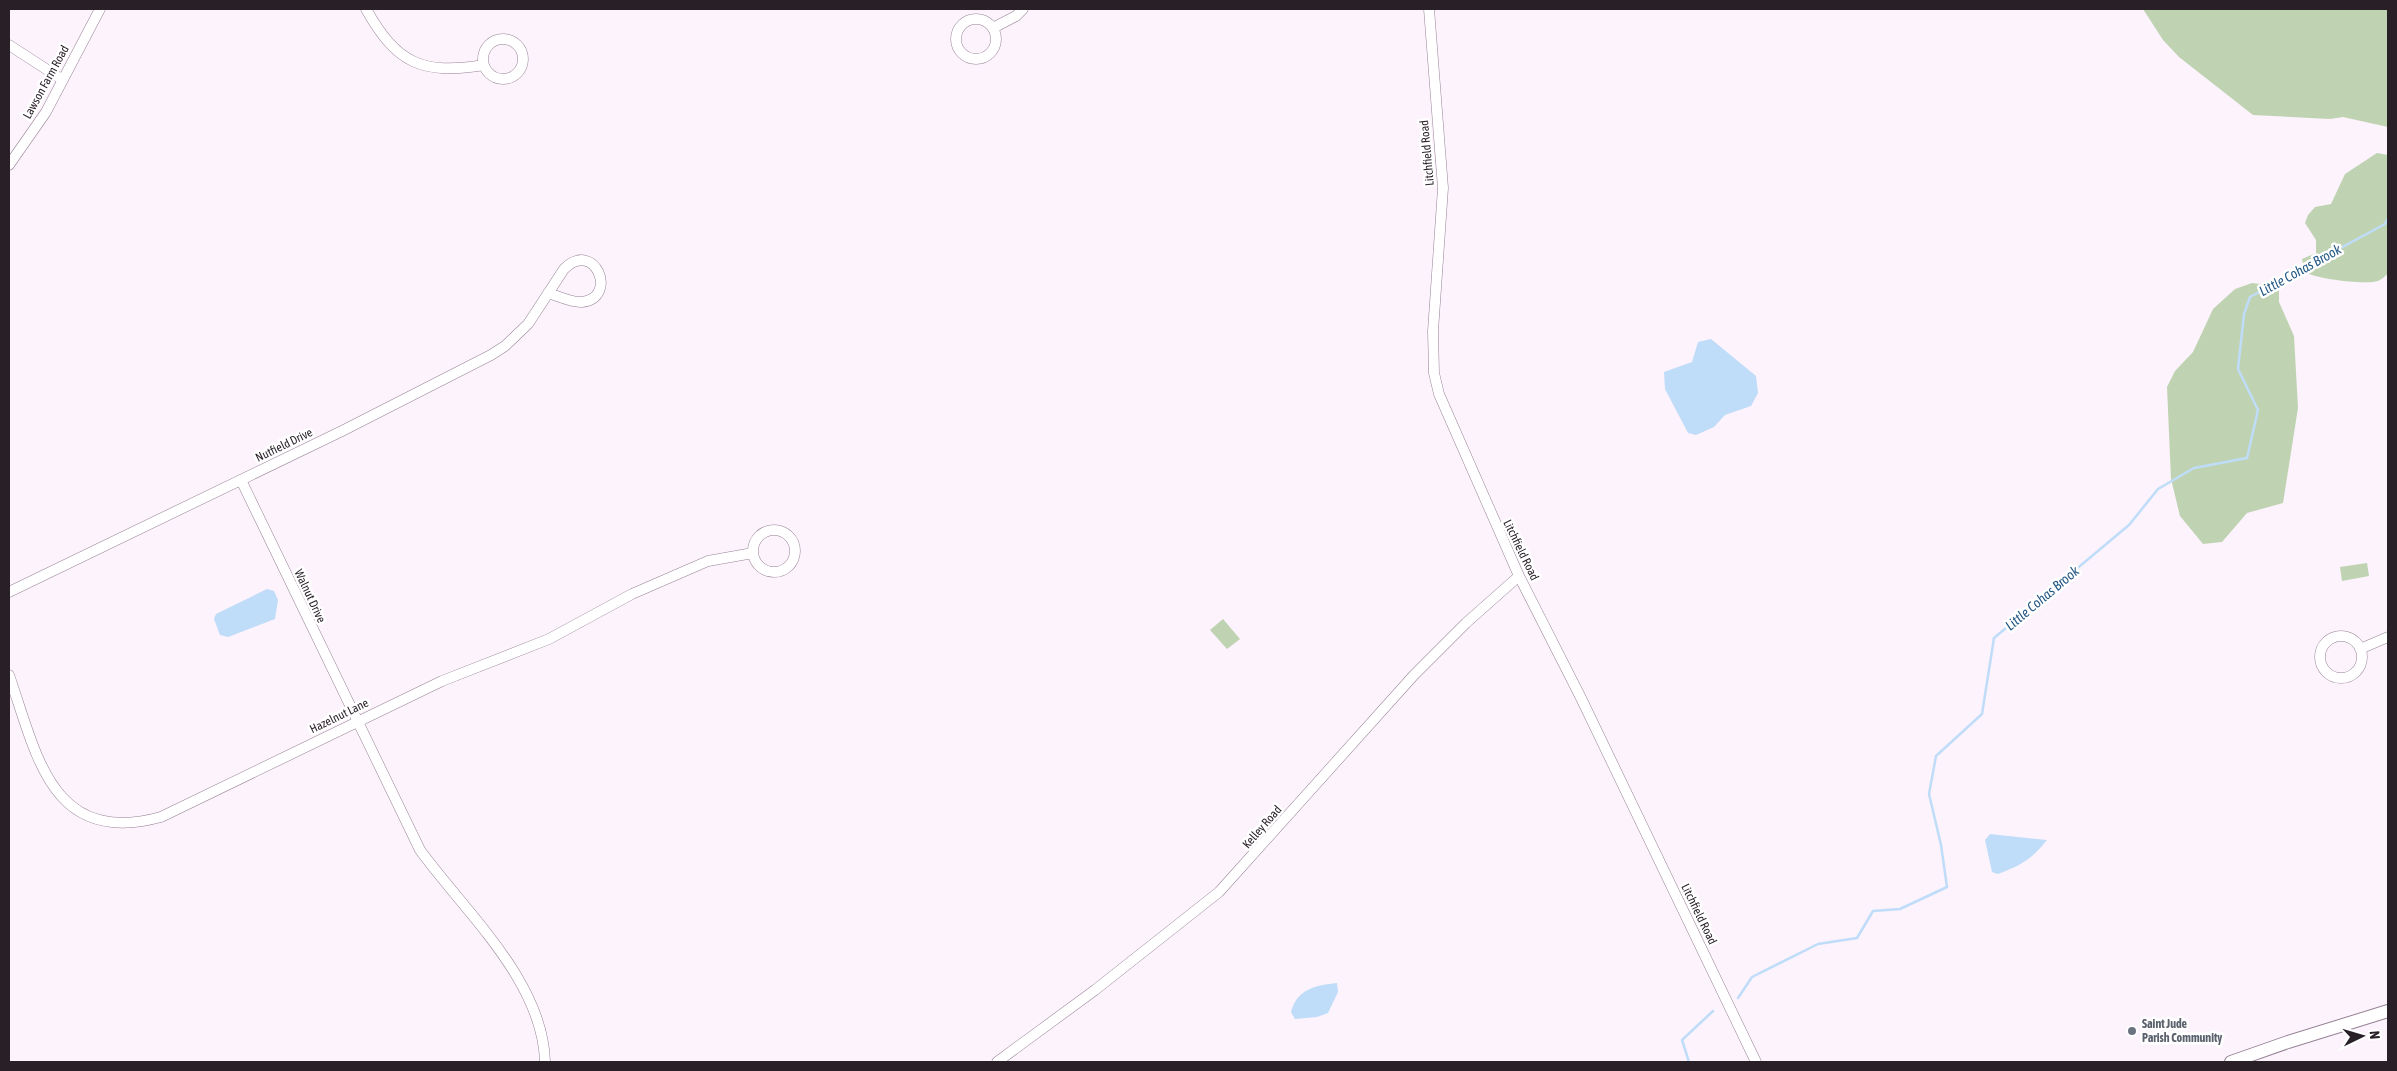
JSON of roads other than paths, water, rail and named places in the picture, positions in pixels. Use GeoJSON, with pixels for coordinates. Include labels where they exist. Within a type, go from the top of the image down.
{"type":"FeatureCollection","features":[{"type":"Feature","properties":{"kind":"main road"},"geometry":{"type":"LineString","coordinates":[[2231,1062],[2288,1042],[2388,1012]]}},
{"type":"Feature","properties":{"kind":"street","name":"Lawson Farm Road"},"geometry":{"type":"LineString","coordinates":[[9,165],[46,112],[100,9]]}},
{"type":"Feature","properties":{"kind":"street"},"geometry":{"type":"LineString","coordinates":[[366,9],[387,41],[408,60],[420,65],[448,69],[484,65]]}},
{"type":"Feature","properties":{"kind":"street"},"geometry":{"type":"LineString","coordinates":[[994,28],[1016,16],[1023,9]]}},
{"type":"Feature","properties":{"kind":"street","name":"Litchfield Road"},"geometry":{"type":"LineString","coordinates":[[1429,9],[1443,188],[1433,331],[1434,373],[1439,394],[1519,576],[1581,698],[1756,1062]]}},
{"type":"Feature","properties":{"kind":"street"},"geometry":{"type":"LineString","coordinates":[[977,18],[989,23],[994,28],[996,41],[991,53],[986,57],[972,59],[961,52],[956,40],[956,34],[964,22],[977,18]]}},
{"type":"Feature","properties":{"kind":"street"},"geometry":{"type":"LineString","coordinates":[[498,39],[516,43],[523,54],[523,61],[518,73],[505,79],[492,76],[484,65],[484,52],[492,42],[498,39]]}},
{"type":"Feature","properties":{"kind":"street"},"geometry":{"type":"LineString","coordinates":[[9,44],[63,80]]}},
{"type":"Feature","properties":{"kind":"street","name":"Nutfield Drive"},"geometry":{"type":"LineString","coordinates":[[9,592],[342,431],[492,355],[505,346],[528,324],[548,293],[564,269],[575,261],[589,262],[599,272],[601,278],[599,291],[589,300],[576,301],[548,293]]}},
{"type":"Feature","properties":{"kind":"street","name":"Walnut Drive"},"geometry":{"type":"LineString","coordinates":[[241,480],[420,850],[442,880],[483,928],[530,1001],[539,1020],[544,1044],[545,1062]]}},
{"type":"Feature","properties":{"kind":"street"},"geometry":{"type":"LineString","coordinates":[[768,531],[782,531],[788,535],[794,548],[792,562],[776,572],[764,569],[755,560],[753,553],[756,540],[768,531]]}},
{"type":"Feature","properties":{"kind":"street","name":"Hazelnut Lane"},"geometry":{"type":"LineString","coordinates":[[9,675],[46,776],[56,791],[71,807],[88,817],[124,824],[160,817],[463,672],[549,639],[632,594],[720,558],[753,553]]}},
{"type":"Feature","properties":{"kind":"street","name":"Kelley Road"},"geometry":{"type":"LineString","coordinates":[[997,1062],[1095,990],[1219,892],[1414,675],[1466,623],[1519,576]]}},
{"type":"Feature","properties":{"kind":"street"},"geometry":{"type":"LineString","coordinates":[[2344,637],[2352,639],[2360,649],[2362,662],[2358,670],[2352,675],[2343,678],[2335,677],[2323,665],[2321,657],[2323,648],[2335,638],[2344,637]]}},
{"type":"Feature","properties":{"kind":"street"},"geometry":{"type":"LineString","coordinates":[[2360,649],[2388,638]]}},
{"type":"Feature","properties":{"kind":"water"},"geometry":{"type":"Polygon","coordinates":[[[1711,339],[1756,376],[1758,393],[1751,406],[1725,415],[1714,427],[1696,435],[1688,433],[1665,389],[1664,372],[1692,362],[1698,342],[1711,339]]]}},
{"type":"Feature","properties":{"kind":"water"},"geometry":{"type":"Polygon","coordinates":[[[267,589],[274,591],[278,600],[275,619],[228,637],[220,635],[214,619],[216,614],[267,589]]]}},
{"type":"Feature","properties":{"kind":"water"},"geometry":{"type":"Polygon","coordinates":[[[1990,834],[2047,840],[2025,861],[1998,874],[1992,872],[1985,840],[1990,834]]]}},
{"type":"Feature","properties":{"kind":"water"},"geometry":{"type":"Polygon","coordinates":[[[1337,983],[1338,992],[1328,1013],[1317,1017],[1295,1019],[1291,1012],[1294,1004],[1303,993],[1315,987],[1337,983]]]}},
{"type":"Feature","properties":{"kind":"waterway","name":"Little Cohas Brook"},"geometry":{"type":"LineString","coordinates":[[1738,998],[1752,977],[1818,944],[1857,938],[1873,911],[1900,909],[1947,887],[1941,845],[1929,794],[1936,756],[1982,714],[1994,638],[2129,525],[2158,489],[2194,468],[2247,458],[2258,410],[2238,369],[2244,314],[2250,297],[2385,224],[2388,218]]}},
{"type":"Feature","properties":{"kind":"waterway","name":"Little Cohas Brook"},"geometry":{"type":"LineString","coordinates":[[1689,1062],[1682,1040],[1713,1011]]}},
{"type":"Feature","properties":{"kind":"place","name":"Saint Jude Parish Community"},"geometry":{"type":"Point","coordinates":[2132,1031]}}]}
